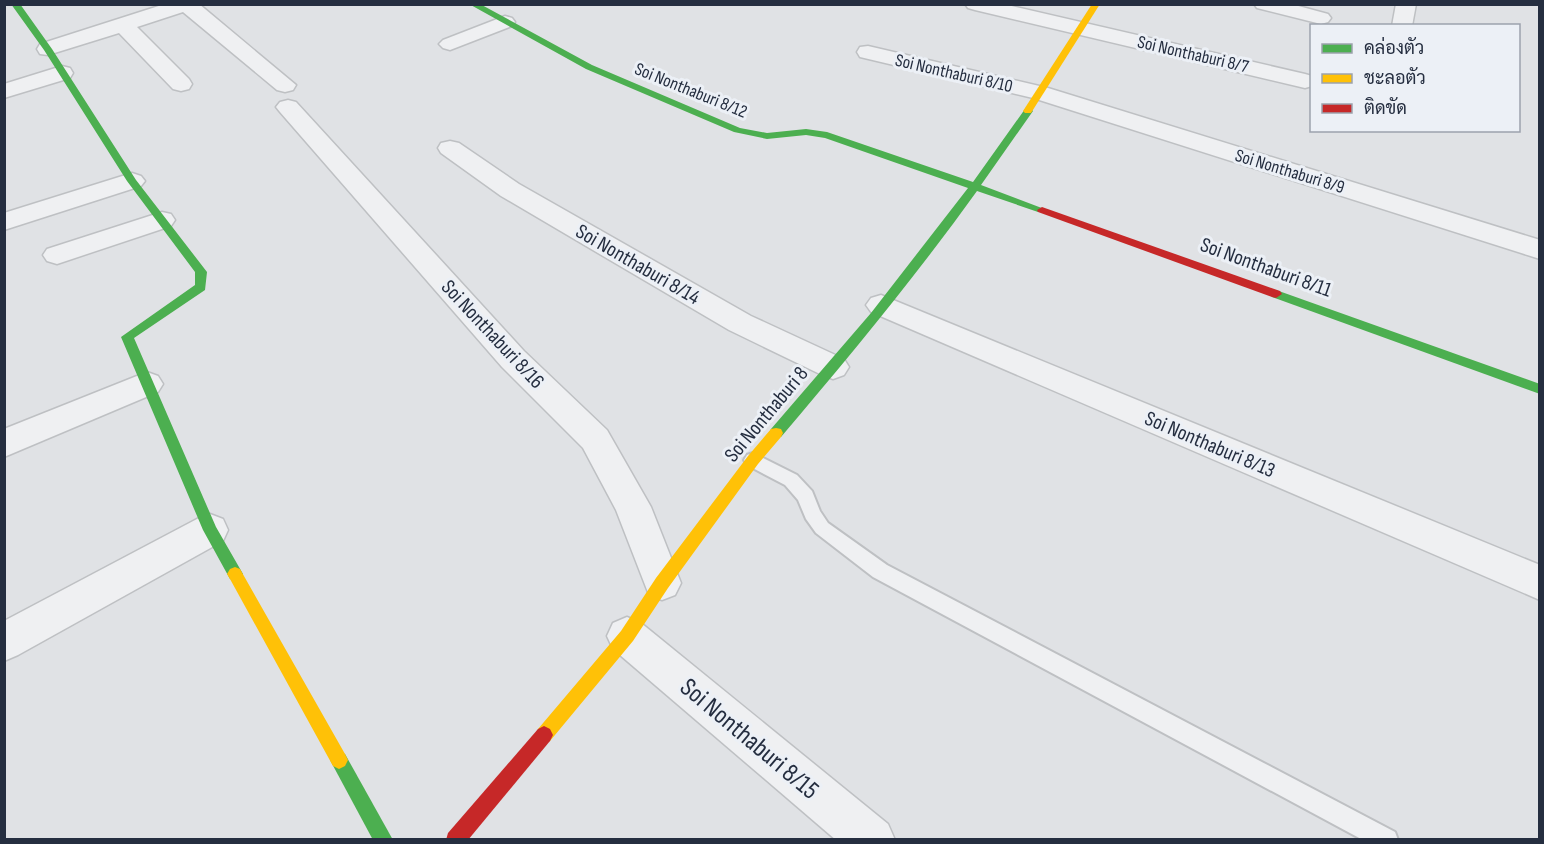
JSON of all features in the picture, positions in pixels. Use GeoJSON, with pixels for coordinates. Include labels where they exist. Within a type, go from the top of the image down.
{"type":"FeatureCollection","features":[{"type":"Feature","properties":{"kind":"street"},"geometry":{"type":"LineString","coordinates":[[15,4],[48,50],[132,181],[201,272],[201,287],[186,300],[137,327],[127,337],[210,530],[384,840]]}},
{"type":"Feature","properties":{"kind":"street"},"geometry":{"type":"LineString","coordinates":[[48,50],[187,4]]}},
{"type":"Feature","properties":{"kind":"street","name":"Soi Nonthaburi 8/16"},"geometry":{"type":"LineString","coordinates":[[187,4],[286,96],[513,359],[595,439],[633,507],[663,582]]}},
{"type":"Feature","properties":{"kind":"street","name":"Soi Nonthaburi 8/12"},"geometry":{"type":"LineString","coordinates":[[473,4],[589,67],[737,130],[767,136],[806,132],[827,135],[977,186]]}},
{"type":"Feature","properties":{"kind":"street","name":"Soi Nonthaburi 8/7"},"geometry":{"type":"LineString","coordinates":[[975,4],[1305,81]]}},
{"type":"Feature","properties":{"kind":"street","name":"Soi Nonthaburi 8"},"geometry":{"type":"LineString","coordinates":[[455,840],[627,636],[663,582],[753,460],[833,367],[977,186],[1040,93],[1096,4]]}},
{"type":"Feature","properties":{"kind":"street"},"geometry":{"type":"LineString","coordinates":[[1264,4],[1321,18]]}},
{"type":"Feature","properties":{"kind":"street"},"geometry":{"type":"LineString","coordinates":[[1402,24],[1406,4]]}},
{"type":"Feature","properties":{"kind":"street"},"geometry":{"type":"LineString","coordinates":[[450,44],[505,22]]}},
{"type":"Feature","properties":{"kind":"street"},"geometry":{"type":"LineString","coordinates":[[123,25],[181,84]]}},
{"type":"Feature","properties":{"kind":"street","name":"Soi Nonthaburi 8/10"},"geometry":{"type":"LineString","coordinates":[[868,52],[1040,93]]}},
{"type":"Feature","properties":{"kind":"street"},"geometry":{"type":"LineString","coordinates":[[4,91],[62,73]]}},
{"type":"Feature","properties":{"kind":"street","name":"Soi Nonthaburi 8/9"},"geometry":{"type":"LineString","coordinates":[[1040,93],[1539,250]]}},
{"type":"Feature","properties":{"kind":"street","name":"Soi Nonthaburi 8/14"},"geometry":{"type":"LineString","coordinates":[[450,148],[510,190],[730,317],[833,367]]}},
{"type":"Feature","properties":{"kind":"street"},"geometry":{"type":"LineString","coordinates":[[4,222],[132,181]]}},
{"type":"Feature","properties":{"kind":"street","name":"Soi Nonthaburi 8/11"},"geometry":{"type":"LineString","coordinates":[[977,186],[1539,389]]}},
{"type":"Feature","properties":{"kind":"street"},"geometry":{"type":"LineString","coordinates":[[57,255],[162,220]]}},
{"type":"Feature","properties":{"kind":"street","name":"Soi Nonthaburi 8/13"},"geometry":{"type":"LineString","coordinates":[[881,305],[1539,583]]}},
{"type":"Feature","properties":{"kind":"street"},"geometry":{"type":"LineString","coordinates":[[4,444],[147,384]]}},
{"type":"Feature","properties":{"kind":"street"},"geometry":{"type":"LineString","coordinates":[[4,642],[210,530]]}},
{"type":"Feature","properties":{"kind":"street","name":"Soi Nonthaburi 8/15"},"geometry":{"type":"LineString","coordinates":[[627,636],[872,840]]}},
{"type":"Feature","properties":{"kind":"lane"},"geometry":{"type":"LineString","coordinates":[[753,460],[791,480],[806,496],[812,514],[822,528],[880,571],[1387,840]]}},
{"type":"Feature","properties":{"kind":"traffic: fast"},"geometry":{"type":"LineString","coordinates":[[15,4],[48,49],[132,181],[201,272],[201,287],[127,337],[210,530],[235,574]]}},
{"type":"Feature","properties":{"kind":"traffic: fast"},"geometry":{"type":"LineString","coordinates":[[473,4],[589,67],[737,130],[767,136],[806,132],[827,135],[1042,210]]}},
{"type":"Feature","properties":{"kind":"traffic: fast"},"geometry":{"type":"LineString","coordinates":[[776,433],[907,276],[969,195],[1028,111]]}},
{"type":"Feature","properties":{"kind":"traffic: fast"},"geometry":{"type":"LineString","coordinates":[[1276,294],[1540,389]]}},
{"type":"Feature","properties":{"kind":"traffic: fast"},"geometry":{"type":"LineString","coordinates":[[339,760],[384,840]]}},
{"type":"Feature","properties":{"kind":"traffic: slow"},"geometry":{"type":"LineString","coordinates":[[1028,111],[1096,4]]}},
{"type":"Feature","properties":{"kind":"traffic: slow"},"geometry":{"type":"LineString","coordinates":[[544,735],[627,636],[662,583],[753,460],[776,433]]}},
{"type":"Feature","properties":{"kind":"traffic: slow"},"geometry":{"type":"LineString","coordinates":[[235,574],[339,760]]}},
{"type":"Feature","properties":{"kind":"traffic: jam"},"geometry":{"type":"LineString","coordinates":[[1042,210],[1276,294]]}},
{"type":"Feature","properties":{"kind":"traffic: jam"},"geometry":{"type":"LineString","coordinates":[[455,840],[544,735]]}}]}
